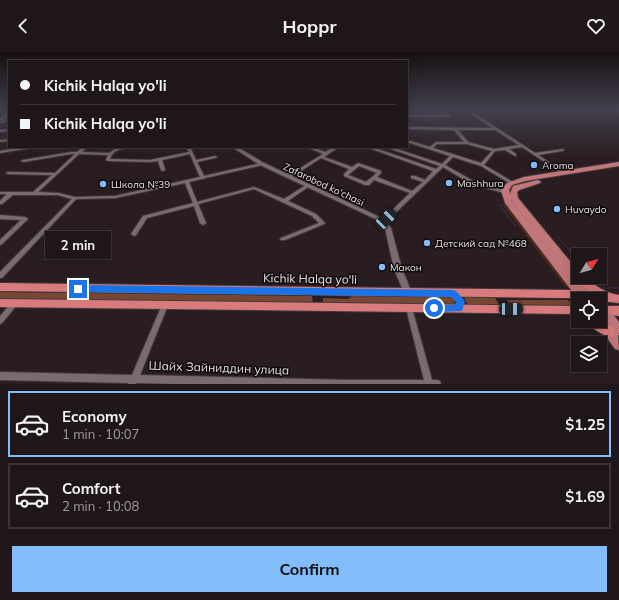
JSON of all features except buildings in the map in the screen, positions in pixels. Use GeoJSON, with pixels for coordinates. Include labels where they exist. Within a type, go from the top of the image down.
{"type":"FeatureCollection","features":[{"type":"Feature","properties":{"kind":"highway"},"geometry":{"type":"LineString","coordinates":[[585,284],[617,299]]}},
{"type":"Feature","properties":{"kind":"highway","name":"Kichik Halqa yo'li"},"geometry":{"type":"LineString","coordinates":[[0,287],[571,295]]}},
{"type":"Feature","properties":{"kind":"highway"},"geometry":{"type":"LineString","coordinates":[[320,292],[318,300],[320,306]]}},
{"type":"Feature","properties":{"kind":"highway"},"geometry":{"type":"LineString","coordinates":[[453,293],[461,301],[459,308]]}},
{"type":"Feature","properties":{"kind":"highway","name":"Kichik Halqa yo'li"},"geometry":{"type":"LineString","coordinates":[[607,299],[617,299]]}},
{"type":"Feature","properties":{"kind":"highway"},"geometry":{"type":"LineString","coordinates":[[0,303],[571,310]]}},
{"type":"Feature","properties":{"kind":"highway"},"geometry":{"type":"LineString","coordinates":[[561,310],[571,313]]}},
{"type":"Feature","properties":{"kind":"highway"},"geometry":{"type":"LineString","coordinates":[[607,311],[619,311]]}},
{"type":"Feature","properties":{"kind":"main road"},"geometry":{"type":"LineString","coordinates":[[571,270],[518,205],[513,196],[514,191],[519,186],[619,164]]}},
{"type":"Feature","properties":{"kind":"main road"},"geometry":{"type":"LineString","coordinates":[[583,292],[508,201],[504,192],[507,186],[511,183],[524,179],[577,175],[619,168]]}},
{"type":"Feature","properties":{"kind":"main road"},"geometry":{"type":"LineString","coordinates":[[607,319],[616,330],[619,345]]}},
{"type":"Feature","properties":{"kind":"main road"},"geometry":{"type":"LineString","coordinates":[[616,330],[619,321]]}},
{"type":"Feature","properties":{"kind":"street"},"geometry":{"type":"LineString","coordinates":[[491,124],[523,146],[562,176]]}},
{"type":"Feature","properties":{"kind":"street"},"geometry":{"type":"LineString","coordinates":[[408,128],[496,128]]}},
{"type":"Feature","properties":{"kind":"street"},"geometry":{"type":"LineString","coordinates":[[455,128],[467,143]]}},
{"type":"Feature","properties":{"kind":"street"},"geometry":{"type":"LineString","coordinates":[[408,142],[482,165],[511,183]]}},
{"type":"Feature","properties":{"kind":"street"},"geometry":{"type":"LineString","coordinates":[[430,149],[436,143],[467,143],[494,150],[523,146]]}},
{"type":"Feature","properties":{"kind":"street"},"geometry":{"type":"LineString","coordinates":[[0,152],[25,148]]}},
{"type":"Feature","properties":{"kind":"street"},"geometry":{"type":"LineString","coordinates":[[35,193],[84,148]]}},
{"type":"Feature","properties":{"kind":"street"},"geometry":{"type":"LineString","coordinates":[[118,148],[107,158],[109,160],[150,161],[190,153]]}},
{"type":"Feature","properties":{"kind":"street"},"geometry":{"type":"LineString","coordinates":[[188,148],[203,178]]}},
{"type":"Feature","properties":{"kind":"street","name":"Zafarobod ko'chasi"},"geometry":{"type":"LineString","coordinates":[[236,148],[262,164],[306,186],[384,221]]}},
{"type":"Feature","properties":{"kind":"street"},"geometry":{"type":"LineString","coordinates":[[311,148],[326,154]]}},
{"type":"Feature","properties":{"kind":"street"},"geometry":{"type":"LineString","coordinates":[[288,177],[335,148]]}},
{"type":"Feature","properties":{"kind":"street"},"geometry":{"type":"LineString","coordinates":[[371,148],[436,171]]}},
{"type":"Feature","properties":{"kind":"street"},"geometry":{"type":"LineString","coordinates":[[390,148],[442,166],[473,183],[504,192]]}},
{"type":"Feature","properties":{"kind":"street"},"geometry":{"type":"LineString","coordinates":[[506,149],[515,155]]}},
{"type":"Feature","properties":{"kind":"street"},"geometry":{"type":"LineString","coordinates":[[482,165],[494,150]]}},
{"type":"Feature","properties":{"kind":"street"},"geometry":{"type":"LineString","coordinates":[[534,154],[562,150]]}},
{"type":"Feature","properties":{"kind":"street"},"geometry":{"type":"LineString","coordinates":[[23,161],[61,154],[111,154]]}},
{"type":"Feature","properties":{"kind":"street"},"geometry":{"type":"LineString","coordinates":[[408,293],[398,269],[388,228],[384,221],[452,156]]}},
{"type":"Feature","properties":{"kind":"street"},"geometry":{"type":"LineString","coordinates":[[195,161],[215,157]]}},
{"type":"Feature","properties":{"kind":"street"},"geometry":{"type":"LineString","coordinates":[[321,157],[352,169]]}},
{"type":"Feature","properties":{"kind":"street"},"geometry":{"type":"LineString","coordinates":[[160,160],[164,170]]}},
{"type":"Feature","properties":{"kind":"street"},"geometry":{"type":"LineString","coordinates":[[359,162],[380,172],[367,184],[345,175],[352,169],[359,162]]}},
{"type":"Feature","properties":{"kind":"street"},"geometry":{"type":"LineString","coordinates":[[0,193],[58,194],[74,198],[115,198],[262,164]]}},
{"type":"Feature","properties":{"kind":"street"},"geometry":{"type":"LineString","coordinates":[[8,173],[56,174]]}},
{"type":"Feature","properties":{"kind":"street"},"geometry":{"type":"LineString","coordinates":[[413,177],[425,182]]}},
{"type":"Feature","properties":{"kind":"street"},"geometry":{"type":"LineString","coordinates":[[374,178],[413,193]]}},
{"type":"Feature","properties":{"kind":"street"},"geometry":{"type":"LineString","coordinates":[[187,182],[203,223]]}},
{"type":"Feature","properties":{"kind":"street"},"geometry":{"type":"LineString","coordinates":[[285,201],[306,186]]}},
{"type":"Feature","properties":{"kind":"street"},"geometry":{"type":"LineString","coordinates":[[134,234],[145,217],[254,188],[285,201],[314,216],[322,222],[283,239]]}},
{"type":"Feature","properties":{"kind":"street"},"geometry":{"type":"LineString","coordinates":[[0,203],[12,193]]}},
{"type":"Feature","properties":{"kind":"street"},"geometry":{"type":"LineString","coordinates":[[0,276],[74,198]]}},
{"type":"Feature","properties":{"kind":"street"},"geometry":{"type":"LineString","coordinates":[[0,218],[25,219],[0,243]]}},
{"type":"Feature","properties":{"kind":"street"},"geometry":{"type":"LineString","coordinates":[[0,321],[15,303]]}},
{"type":"Feature","properties":{"kind":"street"},"geometry":{"type":"LineString","coordinates":[[133,381],[164,305]]}},
{"type":"Feature","properties":{"kind":"street"},"geometry":{"type":"LineString","coordinates":[[409,308],[429,384]]}},
{"type":"Feature","properties":{"kind":"street","name":"Шайх Зайниддин улица"},"geometry":{"type":"LineString","coordinates":[[0,376],[133,381],[436,384]]}},
{"type":"Feature","properties":{"kind":"shaded area"},"geometry":{"type":"Polygon","coordinates":[[[502,204],[506,204],[571,287],[565,287],[502,204]]]}},
{"type":"Feature","properties":{"kind":"shaded area"},"geometry":{"type":"Polygon","coordinates":[[[0,292],[312,296],[313,304],[0,299],[0,292]]]}},
{"type":"Feature","properties":{"kind":"shaded area"},"geometry":{"type":"Polygon","coordinates":[[[352,296],[453,297],[456,305],[342,304],[338,302],[323,302],[323,298],[348,299],[352,296]]]}},
{"type":"Feature","properties":{"kind":"shaded area"},"geometry":{"type":"Polygon","coordinates":[[[464,297],[495,298],[500,306],[468,306],[464,297]]]}},
{"type":"Feature","properties":{"kind":"shaded area"},"geometry":{"type":"Polygon","coordinates":[[[507,300],[568,300],[571,304],[571,307],[510,306],[507,300]]]}},
{"type":"Feature","properties":{"kind":"waterway"},"geometry":{"type":"LineString","coordinates":[[499,204],[516,227]]}},
{"type":"Feature","properties":{"kind":"waterway"},"geometry":{"type":"LineString","coordinates":[[558,237],[571,252]]}},
{"type":"Feature","properties":{"kind":"waterway"},"geometry":{"type":"LineString","coordinates":[[599,284],[602,288],[619,288]]}},
{"type":"Feature","properties":{"kind":"place","name":"Aroma"},"geometry":{"type":"Point","coordinates":[534,165]}},
{"type":"Feature","properties":{"kind":"place","name":"Mashhura"},"geometry":{"type":"Point","coordinates":[449,183]}},
{"type":"Feature","properties":{"kind":"place","name":"Школа №39"},"geometry":{"type":"Point","coordinates":[103,184]}},
{"type":"Feature","properties":{"kind":"place","name":"Huvaydo"},"geometry":{"type":"Point","coordinates":[557,209]}},
{"type":"Feature","properties":{"kind":"place","name":"Детский сад №468"},"geometry":{"type":"Point","coordinates":[427,243]}},
{"type":"Feature","properties":{"kind":"place","name":"Макон"},"geometry":{"type":"Point","coordinates":[382,267]}},
{"type":"Feature","properties":{"kind":"route"},"geometry":{"type":"LineString","coordinates":[[78,289],[453,293],[458,296],[461,301],[459,308],[434,308]]}}]}
